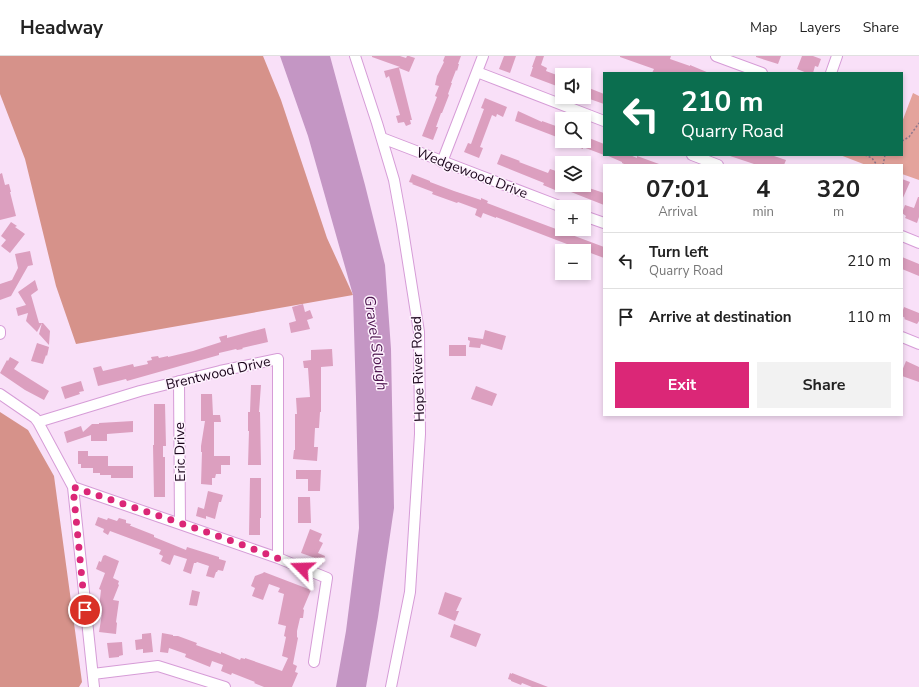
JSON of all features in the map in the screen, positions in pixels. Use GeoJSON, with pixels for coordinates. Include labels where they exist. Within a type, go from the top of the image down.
{"type":"FeatureCollection","features":[{"type":"Feature","properties":{"kind":"street","name":"Hope River Road"},"geometry":{"type":"LineString","coordinates":[[355,56],[394,180],[419,332],[420,434],[410,592],[391,687]]}},
{"type":"Feature","properties":{"kind":"street"},"geometry":{"type":"LineString","coordinates":[[442,162],[483,56]]}},
{"type":"Feature","properties":{"kind":"street"},"geometry":{"type":"LineString","coordinates":[[716,56],[759,72]]}},
{"type":"Feature","properties":{"kind":"street"},"geometry":{"type":"LineString","coordinates":[[831,72],[837,56]]}},
{"type":"Feature","properties":{"kind":"street"},"geometry":{"type":"LineString","coordinates":[[477,72],[603,121]]}},
{"type":"Feature","properties":{"kind":"street","name":"Wedgewood Drive"},"geometry":{"type":"LineString","coordinates":[[382,138],[555,204]]}},
{"type":"Feature","properties":{"kind":"street"},"geometry":{"type":"LineString","coordinates":[[695,156],[715,164]]}},
{"type":"Feature","properties":{"kind":"street"},"geometry":{"type":"LineString","coordinates":[[591,219],[603,224]]}},
{"type":"Feature","properties":{"kind":"street"},"geometry":{"type":"LineString","coordinates":[[903,236],[919,243]]}},
{"type":"Feature","properties":{"kind":"street"},"geometry":{"type":"LineString","coordinates":[[903,337],[919,344]]}},
{"type":"Feature","properties":{"kind":"street","name":"Brentwood Drive"},"geometry":{"type":"LineString","coordinates":[[38,422],[140,390],[220,371],[278,360],[278,558]]}},
{"type":"Feature","properties":{"kind":"street","name":"Eric Drive"},"geometry":{"type":"LineString","coordinates":[[179,381],[180,524]]}},
{"type":"Feature","properties":{"kind":"street"},"geometry":{"type":"LineString","coordinates":[[0,394],[38,422],[73,487],[94,687]]}},
{"type":"Feature","properties":{"kind":"street"},"geometry":{"type":"LineString","coordinates":[[73,487],[278,558],[327,578],[314,662]]}},
{"type":"Feature","properties":{"kind":"street"},"geometry":{"type":"LineString","coordinates":[[92,674],[158,666],[226,687]]}},
{"type":"Feature","properties":{"kind":"path"},"geometry":{"type":"LineString","coordinates":[[903,140],[910,137],[919,123]]}},
{"type":"Feature","properties":{"kind":"path"},"geometry":{"type":"LineString","coordinates":[[867,156],[872,158],[876,164]]}},
{"type":"Feature","properties":{"kind":"shaded area"},"geometry":{"type":"Polygon","coordinates":[[[0,56],[263,56],[281,100],[327,238],[353,295],[76,344],[56,286],[25,159],[0,94],[0,56]]]}},
{"type":"Feature","properties":{"kind":"shaded area"},"geometry":{"type":"Polygon","coordinates":[[[913,93],[919,96],[919,180],[903,174],[903,164],[863,164],[843,156],[903,156],[903,119],[913,93]]]}},
{"type":"Feature","properties":{"kind":"shaded area"},"geometry":{"type":"Polygon","coordinates":[[[0,412],[28,430],[54,476],[82,682],[79,687],[0,687],[0,412]]]}},
{"type":"Feature","properties":{"kind":"water","name":"Gravel Slough"},"geometry":{"type":"Polygon","coordinates":[[[280,56],[330,56],[385,265],[391,349],[394,508],[366,687],[336,687],[346,631],[359,528],[353,295],[308,136],[280,56]]]}},
{"type":"Feature","properties":{"kind":"building"},"geometry":{"type":"Polygon","coordinates":[[[372,56],[400,56],[406,58],[409,56],[415,58],[409,72],[399,68],[412,120],[410,120],[411,124],[406,126],[404,122],[398,123],[396,116],[400,115],[389,76],[386,78],[384,71],[400,67],[372,56]]]}},
{"type":"Feature","properties":{"kind":"building"},"geometry":{"type":"Polygon","coordinates":[[[445,56],[461,56],[457,71],[456,70],[451,83],[449,95],[436,127],[438,127],[433,140],[422,136],[437,97],[435,96],[439,86],[435,85],[445,56]]]}},
{"type":"Feature","properties":{"kind":"building"},"geometry":{"type":"Polygon","coordinates":[[[504,56],[516,56],[510,73],[499,69],[504,56]]]}},
{"type":"Feature","properties":{"kind":"building"},"geometry":{"type":"Polygon","coordinates":[[[536,56],[544,56],[541,65],[547,68],[546,71],[555,74],[555,85],[530,76],[536,56]]]}},
{"type":"Feature","properties":{"kind":"building"},"geometry":{"type":"Polygon","coordinates":[[[671,56],[670,59],[707,72],[652,72],[654,69],[620,57],[671,56]]]}},
{"type":"Feature","properties":{"kind":"building"},"geometry":{"type":"Polygon","coordinates":[[[756,56],[781,56],[778,64],[756,56]]]}},
{"type":"Feature","properties":{"kind":"building"},"geometry":{"type":"Polygon","coordinates":[[[802,56],[813,56],[821,59],[818,67],[815,66],[813,72],[804,72],[797,69],[802,56]]]}},
{"type":"Feature","properties":{"kind":"building"},"geometry":{"type":"Polygon","coordinates":[[[591,89],[603,94],[603,104],[591,99],[591,89]]]}},
{"type":"Feature","properties":{"kind":"building"},"geometry":{"type":"Polygon","coordinates":[[[485,98],[507,107],[503,117],[497,114],[496,117],[492,115],[480,147],[483,148],[479,158],[464,152],[468,143],[471,144],[484,109],[481,108],[485,98]]]}},
{"type":"Feature","properties":{"kind":"building"},"geometry":{"type":"Polygon","coordinates":[[[518,111],[542,122],[555,126],[555,136],[515,121],[518,111]]]}},
{"type":"Feature","properties":{"kind":"building"},"geometry":{"type":"Polygon","coordinates":[[[591,139],[603,144],[603,155],[586,148],[591,148],[591,139]]]}},
{"type":"Feature","properties":{"kind":"building"},"geometry":{"type":"Polygon","coordinates":[[[501,154],[548,173],[550,169],[555,171],[555,190],[543,185],[544,183],[497,164],[501,154]]]}},
{"type":"Feature","properties":{"kind":"building"},"geometry":{"type":"Polygon","coordinates":[[[608,156],[632,156],[637,158],[637,156],[659,164],[624,164],[608,156]]]}},
{"type":"Feature","properties":{"kind":"building"},"geometry":{"type":"Polygon","coordinates":[[[730,156],[774,156],[786,160],[784,164],[754,164],[730,156]]]}},
{"type":"Feature","properties":{"kind":"building"},"geometry":{"type":"Polygon","coordinates":[[[2,173],[5,185],[9,184],[16,216],[0,220],[0,174],[2,173]]]}},
{"type":"Feature","properties":{"kind":"building"},"geometry":{"type":"Polygon","coordinates":[[[412,174],[454,191],[481,200],[481,198],[488,201],[487,203],[555,229],[555,236],[575,236],[603,247],[603,258],[591,253],[591,244],[567,244],[483,213],[481,218],[475,215],[477,209],[432,194],[433,192],[412,184],[413,183],[409,182],[412,174]]]}},
{"type":"Feature","properties":{"kind":"building"},"geometry":{"type":"Polygon","coordinates":[[[903,179],[910,182],[903,198],[903,179]]]}},
{"type":"Feature","properties":{"kind":"building"},"geometry":{"type":"Polygon","coordinates":[[[591,189],[603,193],[603,205],[571,192],[591,192],[591,189]]]}},
{"type":"Feature","properties":{"kind":"building"},"geometry":{"type":"Polygon","coordinates":[[[919,197],[919,217],[917,223],[905,218],[906,216],[903,214],[905,205],[914,208],[919,197]]]}},
{"type":"Feature","properties":{"kind":"building"},"geometry":{"type":"Polygon","coordinates":[[[11,222],[25,234],[10,253],[1,246],[6,240],[1,236],[11,222]]]}},
{"type":"Feature","properties":{"kind":"building"},"geometry":{"type":"Polygon","coordinates":[[[30,251],[33,265],[28,266],[11,296],[0,300],[0,284],[12,280],[18,268],[15,254],[30,251]]]}},
{"type":"Feature","properties":{"kind":"building"},"geometry":{"type":"Polygon","coordinates":[[[903,257],[919,264],[919,276],[903,269],[903,257]]]}},
{"type":"Feature","properties":{"kind":"building"},"geometry":{"type":"Polygon","coordinates":[[[35,280],[38,290],[31,295],[39,323],[42,323],[37,332],[26,321],[28,313],[18,316],[16,308],[26,305],[18,292],[35,280]]]}},
{"type":"Feature","properties":{"kind":"building"},"geometry":{"type":"Polygon","coordinates":[[[303,304],[305,312],[310,310],[313,318],[307,320],[310,329],[291,333],[289,323],[296,321],[292,307],[303,304]]]}},
{"type":"Feature","properties":{"kind":"building"},"geometry":{"type":"Polygon","coordinates":[[[904,307],[919,313],[919,321],[917,324],[904,319],[904,307]]]}},
{"type":"Feature","properties":{"kind":"building"},"geometry":{"type":"Polygon","coordinates":[[[42,323],[50,331],[49,345],[39,334],[42,323]]]}},
{"type":"Feature","properties":{"kind":"building"},"geometry":{"type":"Polygon","coordinates":[[[265,328],[268,342],[242,348],[243,349],[219,353],[219,355],[127,381],[126,379],[98,386],[93,368],[101,366],[103,371],[133,364],[134,367],[148,364],[147,361],[152,360],[151,357],[168,357],[193,351],[221,342],[219,337],[227,335],[227,338],[265,328]]]}},
{"type":"Feature","properties":{"kind":"building"},"geometry":{"type":"Polygon","coordinates":[[[485,330],[506,336],[502,350],[481,344],[480,348],[469,347],[470,341],[468,340],[468,337],[483,339],[485,330]]]}},
{"type":"Feature","properties":{"kind":"building"},"geometry":{"type":"Polygon","coordinates":[[[37,343],[49,347],[43,364],[31,361],[37,343]]]}},
{"type":"Feature","properties":{"kind":"building"},"geometry":{"type":"Polygon","coordinates":[[[449,345],[466,345],[466,356],[449,356],[449,345]]]}},
{"type":"Feature","properties":{"kind":"building"},"geometry":{"type":"Polygon","coordinates":[[[332,349],[333,366],[321,367],[321,412],[319,428],[315,428],[314,447],[318,447],[317,461],[293,459],[295,450],[295,414],[297,414],[296,398],[310,397],[308,368],[304,368],[303,361],[311,360],[311,350],[332,349]]]}},
{"type":"Feature","properties":{"kind":"building"},"geometry":{"type":"Polygon","coordinates":[[[10,357],[19,362],[14,369],[49,391],[44,400],[25,390],[0,373],[10,357]]]}},
{"type":"Feature","properties":{"kind":"building"},"geometry":{"type":"Polygon","coordinates":[[[906,361],[919,367],[919,382],[903,376],[903,368],[906,361]]]}},
{"type":"Feature","properties":{"kind":"building"},"geometry":{"type":"Polygon","coordinates":[[[81,381],[84,391],[79,392],[80,394],[65,399],[61,387],[81,381]]]}},
{"type":"Feature","properties":{"kind":"building"},"geometry":{"type":"Polygon","coordinates":[[[251,385],[261,385],[259,412],[261,465],[248,465],[248,412],[250,412],[251,385]]]}},
{"type":"Feature","properties":{"kind":"building"},"geometry":{"type":"Polygon","coordinates":[[[476,386],[497,394],[492,406],[471,399],[476,386]]]}},
{"type":"Feature","properties":{"kind":"building"},"geometry":{"type":"Polygon","coordinates":[[[201,394],[212,394],[213,415],[220,415],[221,422],[214,422],[214,456],[230,456],[230,465],[221,465],[221,474],[216,474],[215,478],[212,478],[212,485],[201,484],[201,446],[205,421],[201,421],[201,394]]]}},
{"type":"Feature","properties":{"kind":"building"},"geometry":{"type":"Polygon","coordinates":[[[154,404],[165,404],[166,446],[163,446],[163,457],[165,457],[165,497],[154,497],[154,404]]]}},
{"type":"Feature","properties":{"kind":"building"},"geometry":{"type":"Polygon","coordinates":[[[133,421],[133,432],[107,434],[107,441],[91,441],[91,435],[67,443],[64,432],[81,426],[83,432],[92,424],[133,421]]]}},
{"type":"Feature","properties":{"kind":"building"},"geometry":{"type":"Polygon","coordinates":[[[78,451],[88,451],[88,456],[108,456],[108,466],[133,466],[133,478],[111,478],[111,475],[100,475],[100,473],[93,473],[93,468],[81,468],[81,464],[78,464],[78,451]]]}},
{"type":"Feature","properties":{"kind":"building"},"geometry":{"type":"Polygon","coordinates":[[[296,470],[321,470],[320,491],[308,491],[308,479],[296,479],[296,470]]]}},
{"type":"Feature","properties":{"kind":"building"},"geometry":{"type":"Polygon","coordinates":[[[250,478],[261,478],[260,535],[249,535],[250,478]]]}},
{"type":"Feature","properties":{"kind":"building"},"geometry":{"type":"Polygon","coordinates":[[[208,491],[223,495],[221,502],[219,502],[215,519],[206,516],[206,519],[196,516],[198,507],[204,509],[208,491]]]}},
{"type":"Feature","properties":{"kind":"building"},"geometry":{"type":"Polygon","coordinates":[[[298,497],[310,497],[311,523],[298,523],[298,497]]]}},
{"type":"Feature","properties":{"kind":"building"},"geometry":{"type":"Polygon","coordinates":[[[98,517],[107,520],[108,518],[117,521],[119,518],[126,520],[126,523],[131,524],[130,526],[186,550],[187,547],[219,557],[219,559],[226,561],[223,571],[218,570],[214,578],[206,576],[209,566],[197,562],[194,563],[191,574],[183,571],[187,559],[174,555],[170,565],[161,561],[163,556],[159,554],[161,550],[110,531],[108,535],[103,532],[104,529],[95,525],[98,517]]]}},
{"type":"Feature","properties":{"kind":"building"},"geometry":{"type":"Polygon","coordinates":[[[310,529],[322,534],[319,541],[323,543],[318,553],[325,556],[323,564],[314,560],[315,558],[301,553],[310,529]]]}},
{"type":"Feature","properties":{"kind":"building"},"geometry":{"type":"Polygon","coordinates":[[[105,555],[119,561],[113,578],[119,581],[119,585],[113,600],[119,601],[116,634],[99,632],[102,614],[100,613],[99,607],[101,590],[99,589],[105,573],[96,569],[99,561],[101,562],[103,556],[105,555]]]}},
{"type":"Feature","properties":{"kind":"building"},"geometry":{"type":"Polygon","coordinates":[[[264,572],[311,590],[303,609],[303,618],[300,618],[297,631],[298,638],[293,664],[297,666],[295,672],[298,673],[292,687],[264,687],[232,673],[231,675],[221,671],[223,665],[212,661],[210,667],[185,657],[186,654],[169,648],[168,653],[160,652],[162,633],[178,636],[197,643],[196,645],[221,654],[221,652],[240,660],[241,658],[245,658],[282,671],[288,658],[282,656],[286,637],[284,636],[286,626],[278,624],[284,594],[278,592],[280,588],[269,584],[263,600],[252,596],[255,588],[251,586],[255,576],[264,572]]]}},
{"type":"Feature","properties":{"kind":"building"},"geometry":{"type":"Polygon","coordinates":[[[192,590],[200,592],[197,606],[189,605],[192,590]]]}},
{"type":"Feature","properties":{"kind":"building"},"geometry":{"type":"Polygon","coordinates":[[[445,592],[462,598],[456,611],[459,611],[455,621],[438,614],[445,592]]]}},
{"type":"Feature","properties":{"kind":"building"},"geometry":{"type":"Polygon","coordinates":[[[454,624],[481,634],[476,647],[450,637],[454,624]]]}},
{"type":"Feature","properties":{"kind":"building"},"geometry":{"type":"Polygon","coordinates":[[[151,633],[153,652],[143,653],[143,649],[136,650],[135,640],[142,639],[142,634],[151,633]]]}},
{"type":"Feature","properties":{"kind":"building"},"geometry":{"type":"Polygon","coordinates":[[[122,642],[123,655],[109,658],[107,643],[122,642]]]}},
{"type":"Feature","properties":{"kind":"building"},"geometry":{"type":"Polygon","coordinates":[[[510,673],[548,687],[532,687],[522,683],[521,685],[508,679],[510,673]]]}},
{"type":"Feature","properties":{"kind":"route"},"geometry":{"type":"LineString","coordinates":[[85,610],[73,487],[278,558],[302,568]]}}]}
